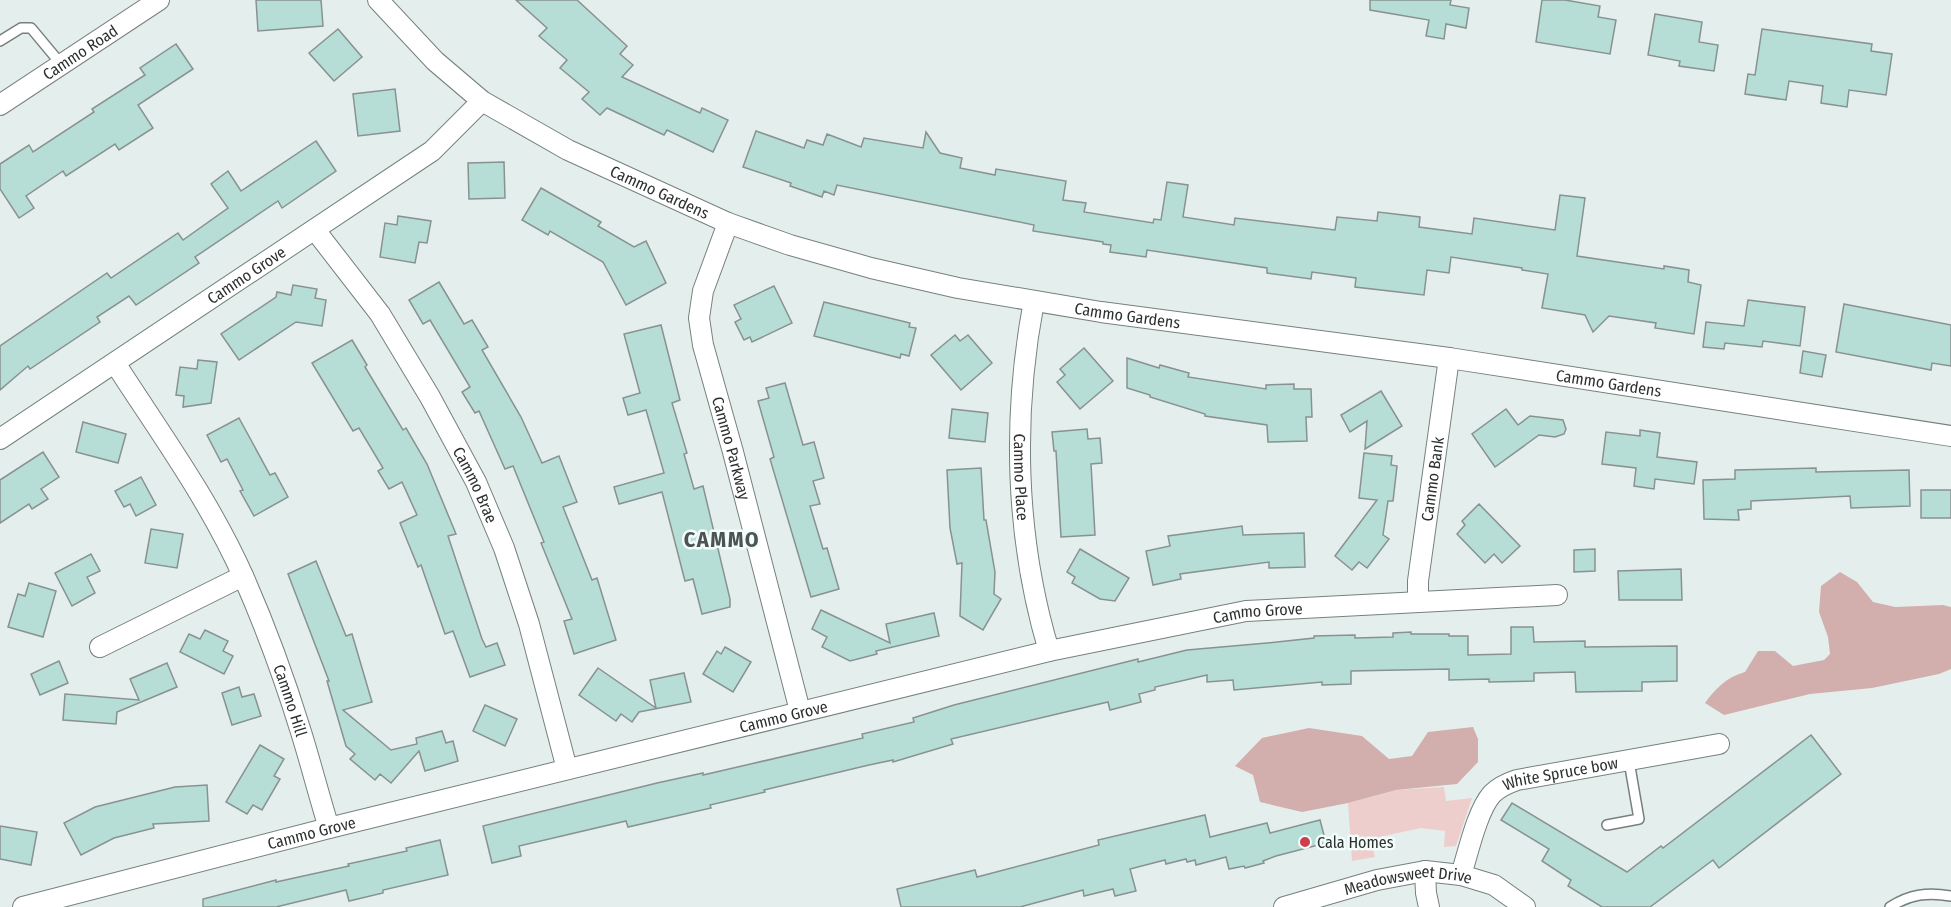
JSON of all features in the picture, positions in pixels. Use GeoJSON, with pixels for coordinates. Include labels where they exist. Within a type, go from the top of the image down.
{"type":"FeatureCollection","features":[{"type":"Feature","properties":{"kind":"street","name":"Cammo Road"},"geometry":{"type":"LineString","coordinates":[[0,104],[159,0]]}},
{"type":"Feature","properties":{"kind":"street","name":"Cammo Gardens"},"geometry":{"type":"LineString","coordinates":[[378,0],[435,61],[482,101],[568,150],[728,223],[790,245],[871,268],[958,288],[1101,312],[1449,358],[1951,436]]}},
{"type":"Feature","properties":{"kind":"street","name":"Cammo Grove"},"geometry":{"type":"LineString","coordinates":[[0,439],[432,152],[482,101]]}},
{"type":"Feature","properties":{"kind":"street","name":"Cammo Parkway"},"geometry":{"type":"LineString","coordinates":[[728,223],[703,291],[699,318],[702,345],[733,452],[800,711]]}},
{"type":"Feature","properties":{"kind":"street","name":"Cammo Brae"},"geometry":{"type":"LineString","coordinates":[[315,230],[380,314],[430,397],[476,482],[504,548],[529,624],[567,770]]}},
{"type":"Feature","properties":{"kind":"street","name":"Cammo Place"},"geometry":{"type":"LineString","coordinates":[[1034,301],[1023,370],[1022,500],[1025,540],[1048,651]]}},
{"type":"Feature","properties":{"kind":"street","name":"Cammo Bank"},"geometry":{"type":"LineString","coordinates":[[1418,601],[1418,581],[1449,358]]}},
{"type":"Feature","properties":{"kind":"street","name":"Cammo Hill"},"geometry":{"type":"LineString","coordinates":[[115,363],[170,445],[208,509],[243,576],[273,648],[330,828]]}},
{"type":"Feature","properties":{"kind":"street"},"geometry":{"type":"LineString","coordinates":[[99,646],[243,576]]}},
{"type":"Feature","properties":{"kind":"street","name":"Cammo Grove"},"geometry":{"type":"LineString","coordinates":[[23,907],[330,828],[1048,651],[1246,611],[1557,595]]}},
{"type":"Feature","properties":{"kind":"street","name":"White Spruce bow"},"geometry":{"type":"LineString","coordinates":[[1461,875],[1484,805],[1504,784],[1719,744]]}},
{"type":"Feature","properties":{"kind":"street"},"geometry":{"type":"LineString","coordinates":[[1425,872],[1429,907]]}},
{"type":"Feature","properties":{"kind":"street","name":"Meadowsweet Drive"},"geometry":{"type":"LineString","coordinates":[[1284,907],[1377,880],[1425,872],[1461,875],[1494,885],[1525,907]]}},
{"type":"Feature","properties":{"kind":"lane"},"geometry":{"type":"LineString","coordinates":[[0,41],[21,28],[30,28],[61,64]]}},
{"type":"Feature","properties":{"kind":"lane"},"geometry":{"type":"LineString","coordinates":[[1607,825],[1639,819],[1629,761]]}},
{"type":"Feature","properties":{"kind":"lane"},"geometry":{"type":"LineString","coordinates":[[1890,907],[1914,895],[1933,893],[1951,896]]}},
{"type":"Feature","properties":{"kind":"shaded area"},"geometry":{"type":"Polygon","coordinates":[[[1840,572],[1857,582],[1873,602],[1895,607],[1943,605],[1951,607],[1951,669],[1939,674],[1872,688],[1810,694],[1724,715],[1705,703],[1722,684],[1745,672],[1758,651],[1775,651],[1793,666],[1824,660],[1830,654],[1828,637],[1819,612],[1821,586],[1840,572]]]}},
{"type":"Feature","properties":{"kind":"shaded area"},"geometry":{"type":"Polygon","coordinates":[[[1473,727],[1478,739],[1478,762],[1457,784],[1396,790],[1302,812],[1260,802],[1253,775],[1235,766],[1262,738],[1309,728],[1362,736],[1389,759],[1412,756],[1428,732],[1473,727]]]}},
{"type":"Feature","properties":{"kind":"shaded area"},"geometry":{"type":"Polygon","coordinates":[[[1444,787],[1446,801],[1472,798],[1456,846],[1444,847],[1445,831],[1421,828],[1370,839],[1375,857],[1352,861],[1348,803],[1396,790],[1444,787]]]}},
{"type":"Feature","properties":{"kind":"building"},"geometry":{"type":"Polygon","coordinates":[[[256,0],[321,0],[323,26],[258,31],[256,0]]]}},
{"type":"Feature","properties":{"kind":"building"},"geometry":{"type":"Polygon","coordinates":[[[516,0],[577,0],[627,46],[620,54],[633,65],[622,77],[700,113],[702,108],[728,120],[713,152],[667,130],[664,135],[607,108],[600,115],[582,99],[589,92],[560,68],[567,60],[539,36],[547,28],[516,0]]]}},
{"type":"Feature","properties":{"kind":"building"},"geometry":{"type":"Polygon","coordinates":[[[1370,0],[1451,0],[1450,5],[1469,8],[1466,28],[1446,24],[1444,39],[1426,36],[1429,20],[1370,10],[1370,0]]]}},
{"type":"Feature","properties":{"kind":"building"},"geometry":{"type":"Polygon","coordinates":[[[1542,0],[1565,0],[1600,6],[1598,17],[1616,20],[1610,54],[1536,42],[1542,0]]]}},
{"type":"Feature","properties":{"kind":"building"},"geometry":{"type":"Polygon","coordinates":[[[1655,14],[1702,22],[1699,42],[1718,45],[1714,71],[1679,66],[1680,61],[1648,55],[1655,14]]]}},
{"type":"Feature","properties":{"kind":"building"},"geometry":{"type":"Polygon","coordinates":[[[338,29],[362,57],[334,81],[309,53],[338,29]]]}},
{"type":"Feature","properties":{"kind":"building"},"geometry":{"type":"Polygon","coordinates":[[[1762,29],[1872,44],[1871,51],[1892,54],[1886,95],[1849,90],[1847,107],[1821,103],[1823,86],[1789,81],[1786,100],[1745,94],[1748,74],[1755,75],[1762,29]]]}},
{"type":"Feature","properties":{"kind":"building"},"geometry":{"type":"Polygon","coordinates":[[[176,44],[193,69],[138,105],[153,128],[119,150],[115,144],[66,176],[63,171],[26,196],[34,208],[19,218],[0,189],[0,164],[29,145],[33,152],[94,112],[92,109],[145,75],[140,68],[176,44]]]}},
{"type":"Feature","properties":{"kind":"building"},"geometry":{"type":"Polygon","coordinates":[[[395,89],[400,131],[358,136],[353,94],[395,89]]]}},
{"type":"Feature","properties":{"kind":"building"},"geometry":{"type":"Polygon","coordinates":[[[756,131],[804,148],[807,140],[823,145],[827,134],[861,147],[864,138],[923,148],[926,132],[940,153],[962,158],[960,168],[995,175],[996,169],[1066,181],[1063,200],[1086,203],[1084,212],[1153,223],[1154,219],[1161,220],[1167,182],[1188,185],[1183,217],[1234,225],[1235,218],[1335,230],[1337,217],[1377,221],[1378,212],[1420,217],[1419,227],[1472,234],[1474,218],[1555,230],[1560,195],[1585,198],[1577,256],[1664,269],[1664,266],[1689,270],[1688,282],[1701,285],[1694,334],[1655,328],[1656,323],[1609,316],[1593,332],[1585,315],[1542,308],[1548,274],[1522,270],[1522,268],[1451,257],[1449,273],[1427,270],[1424,295],[1355,287],[1356,278],[1312,272],[1311,279],[1267,273],[1267,268],[1147,250],[1146,257],[1110,252],[1111,245],[1103,244],[1103,242],[1033,231],[1034,225],[837,185],[834,195],[824,191],[822,197],[790,186],[791,183],[743,167],[756,131]]]}},
{"type":"Feature","properties":{"kind":"building"},"geometry":{"type":"Polygon","coordinates":[[[316,141],[336,171],[282,208],[278,201],[195,257],[199,263],[136,305],[129,296],[97,317],[100,322],[30,369],[28,366],[0,390],[0,346],[107,273],[111,278],[178,233],[183,240],[228,208],[211,184],[228,171],[241,191],[316,141]]]}},
{"type":"Feature","properties":{"kind":"building"},"geometry":{"type":"Polygon","coordinates":[[[504,162],[505,198],[469,199],[468,163],[504,162]]]}},
{"type":"Feature","properties":{"kind":"building"},"geometry":{"type":"Polygon","coordinates":[[[541,188],[601,222],[598,226],[634,247],[646,241],[666,283],[626,305],[603,262],[550,231],[548,235],[522,220],[541,188]]]}},
{"type":"Feature","properties":{"kind":"building"},"geometry":{"type":"Polygon","coordinates":[[[398,216],[431,221],[427,243],[419,242],[415,263],[380,257],[385,223],[397,225],[398,216]]]}},
{"type":"Feature","properties":{"kind":"building"},"geometry":{"type":"Polygon","coordinates":[[[439,282],[464,324],[472,320],[488,347],[482,350],[521,417],[542,463],[559,456],[577,502],[563,507],[592,580],[597,578],[616,640],[574,654],[564,621],[572,619],[513,466],[505,469],[479,411],[475,413],[462,392],[470,387],[430,320],[423,324],[409,300],[439,282]]]}},
{"type":"Feature","properties":{"kind":"building"},"geometry":{"type":"Polygon","coordinates":[[[293,285],[317,289],[315,298],[326,300],[322,326],[296,322],[239,360],[221,334],[276,297],[277,292],[291,295],[293,285]]]}},
{"type":"Feature","properties":{"kind":"building"},"geometry":{"type":"Polygon","coordinates":[[[774,286],[792,323],[752,342],[750,337],[744,340],[735,322],[741,319],[734,305],[774,286]]]}},
{"type":"Feature","properties":{"kind":"building"},"geometry":{"type":"Polygon","coordinates":[[[1748,300],[1805,307],[1800,346],[1763,341],[1762,347],[1725,343],[1724,349],[1703,347],[1706,322],[1744,326],[1748,300]]]}},
{"type":"Feature","properties":{"kind":"building"},"geometry":{"type":"Polygon","coordinates":[[[824,302],[910,323],[909,327],[916,328],[909,356],[901,354],[900,358],[814,336],[824,302]]]}},
{"type":"Feature","properties":{"kind":"building"},"geometry":{"type":"Polygon","coordinates":[[[1844,304],[1951,325],[1951,366],[1932,363],[1931,370],[1836,352],[1844,304]]]}},
{"type":"Feature","properties":{"kind":"building"},"geometry":{"type":"Polygon","coordinates":[[[661,325],[680,400],[672,403],[687,453],[684,454],[694,489],[703,486],[730,599],[730,607],[702,614],[693,579],[685,581],[662,492],[619,504],[614,487],[664,473],[646,410],[628,415],[623,398],[640,393],[624,334],[661,325]]]}},
{"type":"Feature","properties":{"kind":"building"},"geometry":{"type":"Polygon","coordinates":[[[955,335],[960,341],[968,335],[992,363],[961,390],[931,355],[955,335]]]}},
{"type":"Feature","properties":{"kind":"building"},"geometry":{"type":"Polygon","coordinates":[[[352,340],[367,365],[365,367],[403,430],[406,428],[427,464],[456,534],[448,536],[482,639],[486,647],[497,643],[505,665],[470,677],[453,631],[445,634],[421,565],[418,567],[400,523],[417,515],[402,482],[389,489],[378,471],[383,468],[359,428],[353,431],[312,363],[352,340]]]}},
{"type":"Feature","properties":{"kind":"building"},"geometry":{"type":"Polygon","coordinates":[[[1084,348],[1113,381],[1080,409],[1057,382],[1065,375],[1060,369],[1084,348]]]}},
{"type":"Feature","properties":{"kind":"building"},"geometry":{"type":"Polygon","coordinates":[[[1803,351],[1826,355],[1822,377],[1800,373],[1803,351]]]}},
{"type":"Feature","properties":{"kind":"building"},"geometry":{"type":"Polygon","coordinates":[[[1127,358],[1159,368],[1160,365],[1189,373],[1188,377],[1266,389],[1266,385],[1294,384],[1294,389],[1311,389],[1312,417],[1306,417],[1307,441],[1268,442],[1267,425],[1205,416],[1205,414],[1127,388],[1127,358]]]}},
{"type":"Feature","properties":{"kind":"building"},"geometry":{"type":"Polygon","coordinates":[[[198,360],[217,362],[211,403],[183,407],[184,396],[176,395],[180,367],[197,369],[198,360]]]}},
{"type":"Feature","properties":{"kind":"building"},"geometry":{"type":"Polygon","coordinates":[[[785,383],[803,445],[814,442],[824,478],[813,481],[820,504],[810,506],[823,549],[827,548],[839,589],[811,597],[770,459],[774,457],[758,401],[769,398],[766,388],[785,383]]]}},
{"type":"Feature","properties":{"kind":"building"},"geometry":{"type":"Polygon","coordinates":[[[1381,391],[1402,426],[1365,449],[1367,421],[1350,432],[1341,415],[1381,391]]]}},
{"type":"Feature","properties":{"kind":"building"},"geometry":{"type":"Polygon","coordinates":[[[952,409],[988,413],[985,442],[949,438],[952,409]]]}},
{"type":"Feature","properties":{"kind":"building"},"geometry":{"type":"Polygon","coordinates":[[[1506,409],[1518,425],[1530,416],[1563,420],[1566,429],[1564,434],[1555,437],[1539,435],[1495,467],[1472,434],[1506,409]]]}},
{"type":"Feature","properties":{"kind":"building"},"geometry":{"type":"Polygon","coordinates":[[[239,418],[270,475],[275,473],[288,497],[254,516],[240,491],[243,490],[227,459],[221,462],[207,435],[239,418]]]}},
{"type":"Feature","properties":{"kind":"building"},"geometry":{"type":"Polygon","coordinates":[[[83,422],[126,434],[118,463],[76,452],[83,422]]]}},
{"type":"Feature","properties":{"kind":"building"},"geometry":{"type":"Polygon","coordinates":[[[1087,429],[1088,439],[1100,438],[1102,463],[1091,464],[1095,535],[1061,537],[1056,451],[1054,451],[1052,432],[1087,429]]]}},
{"type":"Feature","properties":{"kind":"building"},"geometry":{"type":"Polygon","coordinates":[[[1640,430],[1660,433],[1657,457],[1697,462],[1694,484],[1655,479],[1654,489],[1634,486],[1636,468],[1602,464],[1606,432],[1640,436],[1640,430]]]}},
{"type":"Feature","properties":{"kind":"building"},"geometry":{"type":"Polygon","coordinates":[[[43,452],[59,477],[41,489],[48,499],[32,509],[29,504],[0,523],[0,480],[43,452]]]}},
{"type":"Feature","properties":{"kind":"building"},"geometry":{"type":"Polygon","coordinates":[[[1364,453],[1392,456],[1391,465],[1397,466],[1393,501],[1388,501],[1383,535],[1389,539],[1367,568],[1359,562],[1352,570],[1335,556],[1377,500],[1359,498],[1364,453]]]}},
{"type":"Feature","properties":{"kind":"building"},"geometry":{"type":"Polygon","coordinates":[[[981,468],[984,520],[986,520],[995,572],[994,594],[1001,599],[983,630],[960,616],[962,563],[957,564],[950,528],[947,470],[981,468]]]}},
{"type":"Feature","properties":{"kind":"building"},"geometry":{"type":"Polygon","coordinates":[[[1816,468],[1816,472],[1909,470],[1910,506],[1851,508],[1850,496],[1751,501],[1751,509],[1738,510],[1739,520],[1704,519],[1703,480],[1735,479],[1735,470],[1816,468]]]}},
{"type":"Feature","properties":{"kind":"building"},"geometry":{"type":"Polygon","coordinates":[[[141,477],[156,505],[136,516],[130,504],[124,507],[115,491],[141,477]]]}},
{"type":"Feature","properties":{"kind":"building"},"geometry":{"type":"Polygon","coordinates":[[[1921,490],[1951,490],[1951,518],[1921,518],[1921,490]]]}},
{"type":"Feature","properties":{"kind":"building"},"geometry":{"type":"Polygon","coordinates":[[[1479,504],[1520,546],[1502,563],[1494,554],[1485,563],[1457,534],[1465,525],[1462,521],[1479,504]]]}},
{"type":"Feature","properties":{"kind":"building"},"geometry":{"type":"Polygon","coordinates":[[[1242,526],[1243,535],[1304,533],[1305,567],[1269,568],[1269,562],[1180,574],[1181,579],[1153,585],[1146,551],[1170,546],[1168,536],[1242,526]]]}},
{"type":"Feature","properties":{"kind":"building"},"geometry":{"type":"Polygon","coordinates":[[[151,529],[183,534],[177,568],[145,563],[151,529]]]}},
{"type":"Feature","properties":{"kind":"building"},"geometry":{"type":"Polygon","coordinates":[[[1080,549],[1129,578],[1115,601],[1100,599],[1072,583],[1075,577],[1067,572],[1080,549]]]}},
{"type":"Feature","properties":{"kind":"building"},"geometry":{"type":"Polygon","coordinates":[[[1595,549],[1595,571],[1574,572],[1574,550],[1595,549]]]}},
{"type":"Feature","properties":{"kind":"building"},"geometry":{"type":"Polygon","coordinates":[[[91,554],[100,571],[87,577],[95,593],[72,606],[55,573],[91,554]]]}},
{"type":"Feature","properties":{"kind":"building"},"geometry":{"type":"Polygon","coordinates":[[[316,561],[346,636],[352,634],[372,702],[343,710],[391,750],[417,744],[416,738],[442,731],[446,743],[453,741],[458,761],[425,771],[419,751],[391,783],[380,774],[375,780],[350,759],[355,754],[346,746],[327,681],[329,681],[288,574],[316,561]]]}},
{"type":"Feature","properties":{"kind":"building"},"geometry":{"type":"Polygon","coordinates":[[[1681,569],[1682,600],[1619,600],[1618,571],[1681,569]]]}},
{"type":"Feature","properties":{"kind":"building"},"geometry":{"type":"Polygon","coordinates":[[[29,583],[56,591],[43,637],[8,627],[18,594],[25,596],[29,583]]]}},
{"type":"Feature","properties":{"kind":"building"},"geometry":{"type":"Polygon","coordinates":[[[821,610],[890,643],[886,624],[934,613],[939,636],[876,651],[877,654],[850,661],[822,647],[827,637],[812,629],[821,610]]]}},
{"type":"Feature","properties":{"kind":"building"},"geometry":{"type":"Polygon","coordinates":[[[1511,627],[1533,627],[1534,642],[1585,641],[1585,647],[1677,646],[1677,681],[1642,682],[1642,691],[1576,692],[1575,672],[1534,673],[1534,681],[1489,682],[1489,679],[1449,680],[1449,669],[1351,671],[1351,684],[1322,685],[1322,682],[1234,690],[1233,680],[1207,682],[1207,675],[1155,687],[1155,690],[1139,694],[1141,702],[1110,710],[1108,702],[951,739],[953,744],[893,762],[893,760],[869,765],[764,790],[765,792],[710,805],[711,808],[628,827],[626,821],[519,846],[521,856],[492,863],[483,826],[657,783],[703,773],[703,775],[863,738],[862,734],[914,722],[913,718],[954,705],[1138,659],[1138,662],[1187,650],[1314,638],[1314,636],[1393,637],[1393,633],[1411,632],[1411,634],[1468,636],[1468,655],[1511,654],[1511,627]]]}},
{"type":"Feature","properties":{"kind":"building"},"geometry":{"type":"Polygon","coordinates":[[[205,630],[228,641],[223,651],[233,656],[224,674],[180,652],[189,634],[200,639],[205,630]]]}},
{"type":"Feature","properties":{"kind":"building"},"geometry":{"type":"Polygon","coordinates":[[[725,647],[751,662],[733,692],[703,674],[717,651],[721,654],[725,647]]]}},
{"type":"Feature","properties":{"kind":"building"},"geometry":{"type":"Polygon","coordinates":[[[59,661],[68,683],[40,695],[31,674],[59,661]]]}},
{"type":"Feature","properties":{"kind":"building"},"geometry":{"type":"Polygon","coordinates":[[[167,663],[177,687],[117,712],[116,724],[63,720],[65,694],[139,700],[130,679],[167,663]]]}},
{"type":"Feature","properties":{"kind":"building"},"geometry":{"type":"Polygon","coordinates":[[[598,668],[656,708],[650,680],[684,673],[691,702],[639,712],[632,722],[621,714],[616,721],[579,695],[598,668]]]}},
{"type":"Feature","properties":{"kind":"building"},"geometry":{"type":"Polygon","coordinates":[[[239,687],[242,697],[254,694],[261,716],[232,725],[222,693],[239,687]]]}},
{"type":"Feature","properties":{"kind":"building"},"geometry":{"type":"Polygon","coordinates":[[[485,705],[517,719],[505,746],[473,731],[485,705]]]}},
{"type":"Feature","properties":{"kind":"building"},"geometry":{"type":"Polygon","coordinates":[[[1811,735],[1841,774],[1719,868],[1713,860],[1650,907],[1602,907],[1568,886],[1571,880],[1542,861],[1549,849],[1501,820],[1512,803],[1627,872],[1661,846],[1663,848],[1811,735]]]}},
{"type":"Feature","properties":{"kind":"building"},"geometry":{"type":"Polygon","coordinates":[[[260,745],[284,759],[274,776],[280,779],[262,810],[253,805],[247,814],[226,802],[260,745]]]}},
{"type":"Feature","properties":{"kind":"building"},"geometry":{"type":"Polygon","coordinates":[[[207,785],[209,821],[153,824],[154,828],[114,838],[81,855],[64,823],[95,807],[175,787],[207,785]]]}},
{"type":"Feature","properties":{"kind":"building"},"geometry":{"type":"Polygon","coordinates":[[[1205,815],[1210,837],[1267,823],[1270,833],[1320,820],[1326,843],[1276,856],[1263,861],[1264,863],[1245,868],[1244,866],[1229,869],[1226,857],[1196,865],[1195,860],[1187,862],[1186,859],[1166,864],[1165,860],[1130,869],[1136,891],[1115,896],[1113,889],[1084,896],[1083,890],[1020,907],[901,907],[897,889],[975,870],[977,877],[1099,845],[1098,840],[1205,815]]]}},
{"type":"Feature","properties":{"kind":"building"},"geometry":{"type":"Polygon","coordinates":[[[0,826],[37,832],[31,865],[0,859],[0,826]]]}},
{"type":"Feature","properties":{"kind":"building"},"geometry":{"type":"Polygon","coordinates":[[[440,840],[448,875],[383,890],[383,893],[349,901],[346,890],[276,907],[203,907],[203,899],[276,880],[276,882],[349,866],[348,864],[407,851],[406,848],[440,840]]]}},
{"type":"Feature","properties":{"kind":"place","name":"Cala Homes"},"geometry":{"type":"Point","coordinates":[1305,842]}},
{"type":"Feature","properties":{"kind":"district","name":"CAMMO"},"geometry":{"type":"Point","coordinates":[722,539]}}]}
